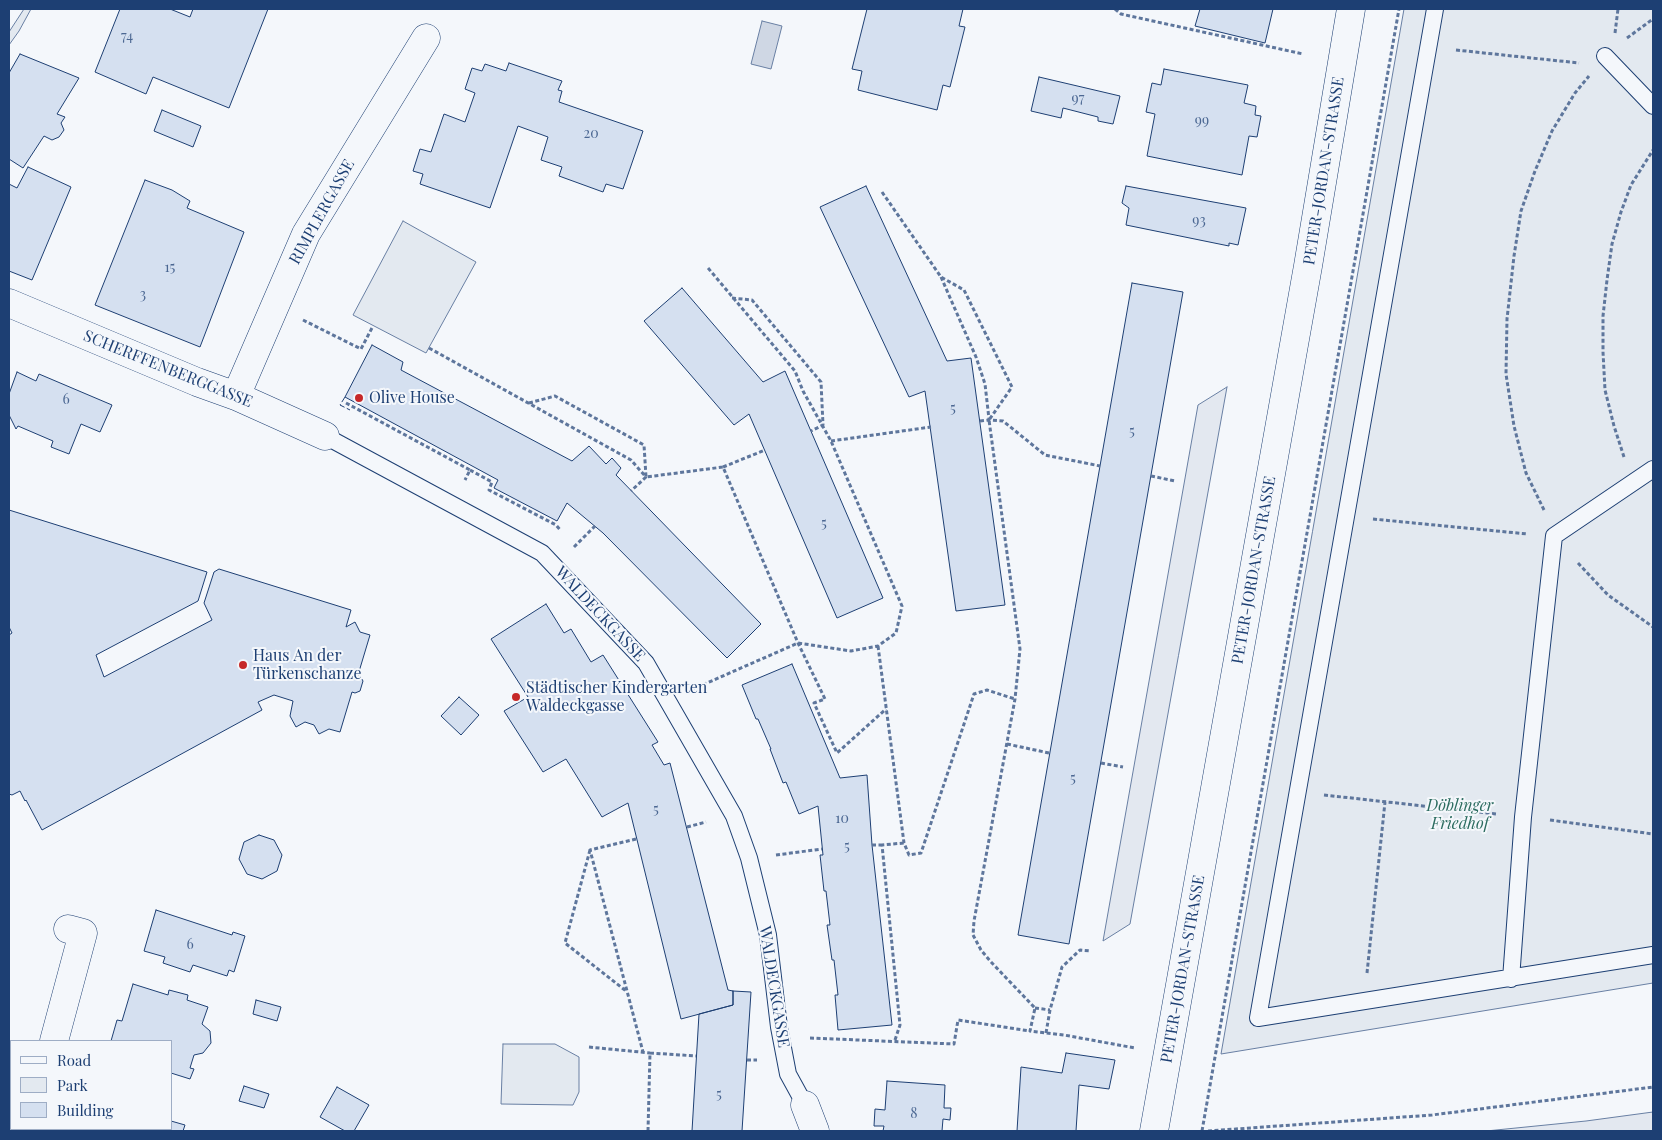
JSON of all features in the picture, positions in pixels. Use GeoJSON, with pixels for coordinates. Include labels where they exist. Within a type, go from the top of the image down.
{"type":"FeatureCollection","features":[{"type":"Feature","properties":{"kind":"street","name":"PETER-JORDAN-STRASSE"},"geometry":{"type":"LineString","coordinates":[[1154,1131],[1308,266],[1351,9]]}},
{"type":"Feature","properties":{"kind":"street","name":"RIMPLERGASSE"},"geometry":{"type":"LineString","coordinates":[[236,396],[306,234],[426,38]]}},
{"type":"Feature","properties":{"kind":"street","name":"SCHERFFENBERGGASSE"},"geometry":{"type":"LineString","coordinates":[[9,303],[197,382],[236,396],[325,436]]}},
{"type":"Feature","properties":{"kind":"street"},"geometry":{"type":"LineString","coordinates":[[54,1040],[83,933],[68,929]]}},
{"type":"Feature","properties":{"kind":"street","name":"WALDECKGASSE"},"geometry":{"type":"LineString","coordinates":[[805,1106],[815,1131]]}},
{"type":"Feature","properties":{"kind":"lane"},"geometry":{"type":"LineString","coordinates":[[1435,9],[1258,1018],[1653,955]]}},
{"type":"Feature","properties":{"kind":"lane"},"geometry":{"type":"LineString","coordinates":[[1605,57],[1653,106]]}},
{"type":"Feature","properties":{"kind":"lane","name":"WALDECKGASSE"},"geometry":{"type":"LineString","coordinates":[[325,436],[542,553],[646,662],[734,816],[749,858],[768,936],[781,1037],[788,1074],[805,1106]]}},
{"type":"Feature","properties":{"kind":"lane"},"geometry":{"type":"LineString","coordinates":[[1511,979],[1523,817],[1554,536],[1653,469]]}},
{"type":"Feature","properties":{"kind":"path"},"geometry":{"type":"LineString","coordinates":[[1115,9],[1121,14],[1303,54]]}},
{"type":"Feature","properties":{"kind":"path"},"geometry":{"type":"LineString","coordinates":[[1202,1131],[1399,9]]}},
{"type":"Feature","properties":{"kind":"path"},"geometry":{"type":"LineString","coordinates":[[1605,57],[1618,9]]}},
{"type":"Feature","properties":{"kind":"path"},"geometry":{"type":"LineString","coordinates":[[1653,19],[1605,57],[1575,93],[1552,131],[1535,171],[1521,211],[1514,256],[1507,319],[1506,374],[1514,426],[1526,473],[1554,536],[1608,595],[1653,627]]}},
{"type":"Feature","properties":{"kind":"path"},"geometry":{"type":"LineString","coordinates":[[1428,47],[1605,57]]}},
{"type":"Feature","properties":{"kind":"path"},"geometry":{"type":"LineString","coordinates":[[1637,480],[1624,456],[1605,390],[1603,316],[1612,244],[1621,212],[1631,185],[1653,150]]}},
{"type":"Feature","properties":{"kind":"path"},"geometry":{"type":"LineString","coordinates":[[882,192],[941,277],[976,357],[985,384],[1020,649],[1015,699],[974,920],[974,935],[981,950],[991,962],[1035,1008],[1050,1010]]}},
{"type":"Feature","properties":{"kind":"path"},"geometry":{"type":"LineString","coordinates":[[668,700],[798,642],[852,651],[878,646],[896,633],[902,606],[831,441],[803,391],[795,371],[708,268]]}},
{"type":"Feature","properties":{"kind":"path"},"geometry":{"type":"LineString","coordinates":[[941,277],[964,290],[1012,387],[989,420]]}},
{"type":"Feature","properties":{"kind":"path"},"geometry":{"type":"LineString","coordinates":[[732,298],[752,300],[821,382],[823,425]]}},
{"type":"Feature","properties":{"kind":"path"},"geometry":{"type":"LineString","coordinates":[[312,324],[361,349],[373,326]]}},
{"type":"Feature","properties":{"kind":"path"},"geometry":{"type":"LineString","coordinates":[[429,348],[631,460],[646,478]]}},
{"type":"Feature","properties":{"kind":"path"},"geometry":{"type":"LineString","coordinates":[[529,403],[555,396],[644,445],[646,478]]}},
{"type":"Feature","properties":{"kind":"path"},"geometry":{"type":"LineString","coordinates":[[346,403],[492,482],[488,490],[556,525],[562,532]]}},
{"type":"Feature","properties":{"kind":"path"},"geometry":{"type":"LineString","coordinates":[[980,421],[1003,421],[1045,455],[1100,466]]}},
{"type":"Feature","properties":{"kind":"path"},"geometry":{"type":"LineString","coordinates":[[811,431],[823,425]]}},
{"type":"Feature","properties":{"kind":"path"},"geometry":{"type":"LineString","coordinates":[[831,441],[931,427]]}},
{"type":"Feature","properties":{"kind":"path"},"geometry":{"type":"LineString","coordinates":[[632,491],[646,478],[722,467],[765,450]]}},
{"type":"Feature","properties":{"kind":"path"},"geometry":{"type":"LineString","coordinates":[[722,467],[798,642],[825,699],[814,703],[837,754],[886,709]]}},
{"type":"Feature","properties":{"kind":"path"},"geometry":{"type":"LineString","coordinates":[[452,505],[470,470]]}},
{"type":"Feature","properties":{"kind":"path"},"geometry":{"type":"LineString","coordinates":[[1151,476],[1175,480]]}},
{"type":"Feature","properties":{"kind":"path"},"geometry":{"type":"LineString","coordinates":[[1346,517],[1554,536]]}},
{"type":"Feature","properties":{"kind":"path"},"geometry":{"type":"LineString","coordinates":[[878,646],[904,843],[909,855],[921,853],[974,694],[987,690],[1015,699]]}},
{"type":"Feature","properties":{"kind":"path"},"geometry":{"type":"LineString","coordinates":[[1007,744],[1049,753]]}},
{"type":"Feature","properties":{"kind":"path"},"geometry":{"type":"LineString","coordinates":[[1101,763],[1123,767]]}},
{"type":"Feature","properties":{"kind":"path"},"geometry":{"type":"LineString","coordinates":[[1298,792],[1523,817],[1653,834]]}},
{"type":"Feature","properties":{"kind":"path"},"geometry":{"type":"LineString","coordinates":[[1364,1001],[1385,802]]}},
{"type":"Feature","properties":{"kind":"path"},"geometry":{"type":"LineString","coordinates":[[590,850],[636,839]]}},
{"type":"Feature","properties":{"kind":"path"},"geometry":{"type":"LineString","coordinates":[[872,845],[904,843]]}},
{"type":"Feature","properties":{"kind":"path"},"geometry":{"type":"LineString","coordinates":[[882,845],[900,1024],[895,1040]]}},
{"type":"Feature","properties":{"kind":"path"},"geometry":{"type":"LineString","coordinates":[[749,858],[822,849]]}},
{"type":"Feature","properties":{"kind":"path"},"geometry":{"type":"LineString","coordinates":[[590,850],[565,943],[627,991]]}},
{"type":"Feature","properties":{"kind":"path"},"geometry":{"type":"LineString","coordinates":[[590,850],[643,1052]]}},
{"type":"Feature","properties":{"kind":"path"},"geometry":{"type":"LineString","coordinates":[[1046,1033],[1050,1010],[1062,968],[1080,950],[1091,951]]}},
{"type":"Feature","properties":{"kind":"path"},"geometry":{"type":"LineString","coordinates":[[1030,1031],[1035,1008]]}},
{"type":"Feature","properties":{"kind":"path"},"geometry":{"type":"LineString","coordinates":[[781,1037],[895,1040],[954,1044],[958,1020],[1124,1046]]}},
{"type":"Feature","properties":{"kind":"path"},"geometry":{"type":"LineString","coordinates":[[589,1047],[696,1056]]}},
{"type":"Feature","properties":{"kind":"path"},"geometry":{"type":"LineString","coordinates":[[648,1131],[650,1053]]}},
{"type":"Feature","properties":{"kind":"path"},"geometry":{"type":"LineString","coordinates":[[1208,1131],[1432,1115],[1653,1088]]}},
{"type":"Feature","properties":{"kind":"green space"},"geometry":{"type":"Polygon","coordinates":[[[24,9],[31,9],[9,45],[9,32],[24,9]]]}},
{"type":"Feature","properties":{"kind":"green space","name":"Döblinger Friedhof"},"geometry":{"type":"Polygon","coordinates":[[[1404,9],[1653,9],[1653,983],[1221,1054],[1404,9]]]}},
{"type":"Feature","properties":{"kind":"green space"},"geometry":{"type":"Polygon","coordinates":[[[403,221],[476,262],[426,353],[353,315],[403,221]]]}},
{"type":"Feature","properties":{"kind":"green space"},"geometry":{"type":"Polygon","coordinates":[[[503,1044],[555,1044],[579,1057],[579,1092],[573,1105],[501,1104],[503,1044]]]}},
{"type":"Feature","properties":{"kind":"shaded area"},"geometry":{"type":"Polygon","coordinates":[[[762,21],[782,26],[771,69],[751,64],[762,21]]]}},
{"type":"Feature","properties":{"kind":"shaded area"},"geometry":{"type":"Polygon","coordinates":[[[1227,387],[1130,924],[1103,941],[1198,405],[1227,387]]]}},
{"type":"Feature","properties":{"kind":"shaded area"},"geometry":{"type":"Polygon","coordinates":[[[1653,1112],[1653,1131],[1486,1131],[1586,1121],[1653,1112]]]}},
{"type":"Feature","properties":{"kind":"building"},"geometry":{"type":"Polygon","coordinates":[[[120,9],[170,9],[190,17],[193,9],[268,9],[229,108],[153,77],[146,94],[95,72],[120,9]]]}},
{"type":"Feature","properties":{"kind":"building"},"geometry":{"type":"Polygon","coordinates":[[[867,9],[963,9],[959,26],[965,27],[950,87],[943,85],[937,110],[858,90],[862,71],[852,69],[867,9]]]}},
{"type":"Feature","properties":{"kind":"building"},"geometry":{"type":"Polygon","coordinates":[[[1200,9],[1273,9],[1265,43],[1195,26],[1200,9]]]}},
{"type":"Feature","properties":{"kind":"building"},"geometry":{"type":"Polygon","coordinates":[[[20,54],[79,78],[57,114],[65,117],[61,123],[64,130],[59,137],[52,140],[44,136],[23,168],[9,159],[9,73],[20,54]]]}},
{"type":"Feature","properties":{"kind":"building"},"geometry":{"type":"Polygon","coordinates":[[[509,63],[562,81],[558,90],[562,91],[559,102],[643,131],[623,189],[606,184],[603,192],[559,176],[562,167],[541,160],[548,137],[518,126],[490,208],[420,184],[423,174],[413,171],[420,149],[431,152],[444,114],[465,122],[475,93],[465,89],[472,68],[482,71],[485,64],[506,71],[509,63]]]}},
{"type":"Feature","properties":{"kind":"building"},"geometry":{"type":"Polygon","coordinates":[[[1164,69],[1248,85],[1244,103],[1256,106],[1255,115],[1261,116],[1257,137],[1249,136],[1242,175],[1147,156],[1155,114],[1146,112],[1152,83],[1161,85],[1164,69]]]}},
{"type":"Feature","properties":{"kind":"building"},"geometry":{"type":"Polygon","coordinates":[[[1039,77],[1120,96],[1113,124],[1098,121],[1098,117],[1063,108],[1061,118],[1031,111],[1039,77]]]}},
{"type":"Feature","properties":{"kind":"building"},"geometry":{"type":"Polygon","coordinates":[[[162,110],[201,126],[193,147],[154,131],[162,110]]]}},
{"type":"Feature","properties":{"kind":"building"},"geometry":{"type":"Polygon","coordinates":[[[28,167],[71,187],[32,280],[9,271],[9,184],[17,188],[28,167]]]}},
{"type":"Feature","properties":{"kind":"building"},"geometry":{"type":"Polygon","coordinates":[[[145,180],[172,190],[190,201],[187,208],[244,232],[200,347],[95,305],[145,180]]]}},
{"type":"Feature","properties":{"kind":"building"},"geometry":{"type":"Polygon","coordinates":[[[866,186],[947,361],[971,358],[1005,605],[956,611],[925,391],[909,397],[820,207],[866,186]]]}},
{"type":"Feature","properties":{"kind":"building"},"geometry":{"type":"Polygon","coordinates":[[[1126,186],[1246,208],[1238,245],[1229,243],[1229,246],[1126,225],[1129,208],[1122,203],[1126,186]]]}},
{"type":"Feature","properties":{"kind":"building"},"geometry":{"type":"Polygon","coordinates":[[[1132,283],[1183,292],[1069,944],[1018,935],[1132,283]]]}},
{"type":"Feature","properties":{"kind":"building"},"geometry":{"type":"Polygon","coordinates":[[[682,288],[763,382],[785,371],[883,598],[837,618],[749,414],[734,425],[644,321],[682,288]]]}},
{"type":"Feature","properties":{"kind":"building"},"geometry":{"type":"Polygon","coordinates":[[[372,345],[403,362],[401,370],[572,461],[589,446],[606,464],[612,458],[621,468],[616,475],[761,624],[727,658],[603,533],[567,503],[557,521],[494,488],[498,480],[345,397],[372,345]]]}},
{"type":"Feature","properties":{"kind":"building"},"geometry":{"type":"Polygon","coordinates":[[[17,372],[36,381],[39,374],[112,405],[100,432],[81,424],[69,454],[51,447],[53,441],[18,426],[16,429],[9,415],[9,394],[17,372]]]}},
{"type":"Feature","properties":{"kind":"building","name":"Haus An der Türkenschanze"},"geometry":{"type":"Polygon","coordinates":[[[9,510],[207,572],[198,601],[96,655],[104,677],[212,620],[204,603],[214,572],[219,569],[351,610],[346,627],[355,622],[360,632],[370,635],[358,675],[363,681],[360,691],[352,692],[340,732],[329,729],[319,734],[314,725],[305,722],[296,727],[290,716],[293,701],[274,695],[258,702],[262,710],[42,830],[20,791],[12,795],[9,794],[9,635],[12,633],[9,627],[9,510]]]}},
{"type":"Feature","properties":{"kind":"building"},"geometry":{"type":"Polygon","coordinates":[[[546,604],[564,633],[571,629],[591,662],[603,655],[658,742],[652,745],[664,765],[670,763],[728,990],[733,991],[733,1005],[681,1019],[628,803],[602,817],[566,759],[543,772],[504,711],[528,697],[491,639],[546,604]]]}},
{"type":"Feature","properties":{"kind":"building"},"geometry":{"type":"Polygon","coordinates":[[[792,664],[840,778],[867,775],[872,845],[892,1025],[838,1030],[835,995],[838,995],[827,925],[830,925],[820,855],[823,855],[818,806],[799,814],[786,782],[783,783],[771,749],[742,685],[792,664]]]}},
{"type":"Feature","properties":{"kind":"building"},"geometry":{"type":"Polygon","coordinates":[[[459,697],[479,715],[461,735],[441,716],[459,697]]]}},
{"type":"Feature","properties":{"kind":"building"},"geometry":{"type":"Polygon","coordinates":[[[259,835],[274,840],[282,855],[277,871],[262,879],[247,874],[239,859],[244,842],[259,835]]]}},
{"type":"Feature","properties":{"kind":"building"},"geometry":{"type":"Polygon","coordinates":[[[156,910],[232,935],[233,932],[245,936],[234,972],[229,970],[227,976],[193,965],[190,972],[163,963],[165,957],[144,951],[156,910]]]}},
{"type":"Feature","properties":{"kind":"building"},"geometry":{"type":"Polygon","coordinates":[[[133,984],[168,995],[169,990],[188,995],[187,1000],[208,1007],[202,1024],[210,1031],[211,1043],[203,1053],[194,1055],[190,1068],[194,1069],[190,1079],[172,1073],[172,1040],[111,1040],[117,1020],[122,1021],[133,984]]]}},
{"type":"Feature","properties":{"kind":"building"},"geometry":{"type":"Polygon","coordinates":[[[733,991],[751,992],[742,1131],[692,1131],[699,1014],[733,1005],[733,991]]]}},
{"type":"Feature","properties":{"kind":"building"},"geometry":{"type":"Polygon","coordinates":[[[256,1000],[281,1007],[277,1021],[253,1014],[256,1000]]]}},
{"type":"Feature","properties":{"kind":"building"},"geometry":{"type":"Polygon","coordinates":[[[1066,1053],[1115,1060],[1109,1089],[1079,1085],[1076,1131],[1017,1131],[1021,1067],[1062,1073],[1066,1053]]]}},
{"type":"Feature","properties":{"kind":"building"},"geometry":{"type":"Polygon","coordinates":[[[887,1081],[945,1085],[944,1108],[951,1108],[950,1120],[943,1119],[942,1131],[883,1131],[884,1126],[874,1126],[875,1109],[885,1110],[887,1081]]]}},
{"type":"Feature","properties":{"kind":"building"},"geometry":{"type":"Polygon","coordinates":[[[244,1086],[269,1094],[264,1108],[239,1101],[244,1086]]]}},
{"type":"Feature","properties":{"kind":"building"},"geometry":{"type":"Polygon","coordinates":[[[337,1087],[369,1105],[354,1131],[345,1131],[320,1117],[337,1087]]]}},
{"type":"Feature","properties":{"kind":"building"},"geometry":{"type":"Polygon","coordinates":[[[172,1121],[185,1125],[183,1131],[87,1131],[172,1130],[172,1121]]]}},
{"type":"Feature","properties":{"kind":"fence"},"geometry":{"type":"LineString","coordinates":[[345,397],[340,405],[350,410]]}},
{"type":"Feature","properties":{"kind":"place","name":"Olive House"},"geometry":{"type":"Point","coordinates":[359,398]}},
{"type":"Feature","properties":{"kind":"place","name":"Haus An der Türkenschanze"},"geometry":{"type":"Point","coordinates":[243,665]}},
{"type":"Feature","properties":{"kind":"place","name":"Städtischer Kindergarten Waldeckgasse"},"geometry":{"type":"Point","coordinates":[516,697]}}]}
